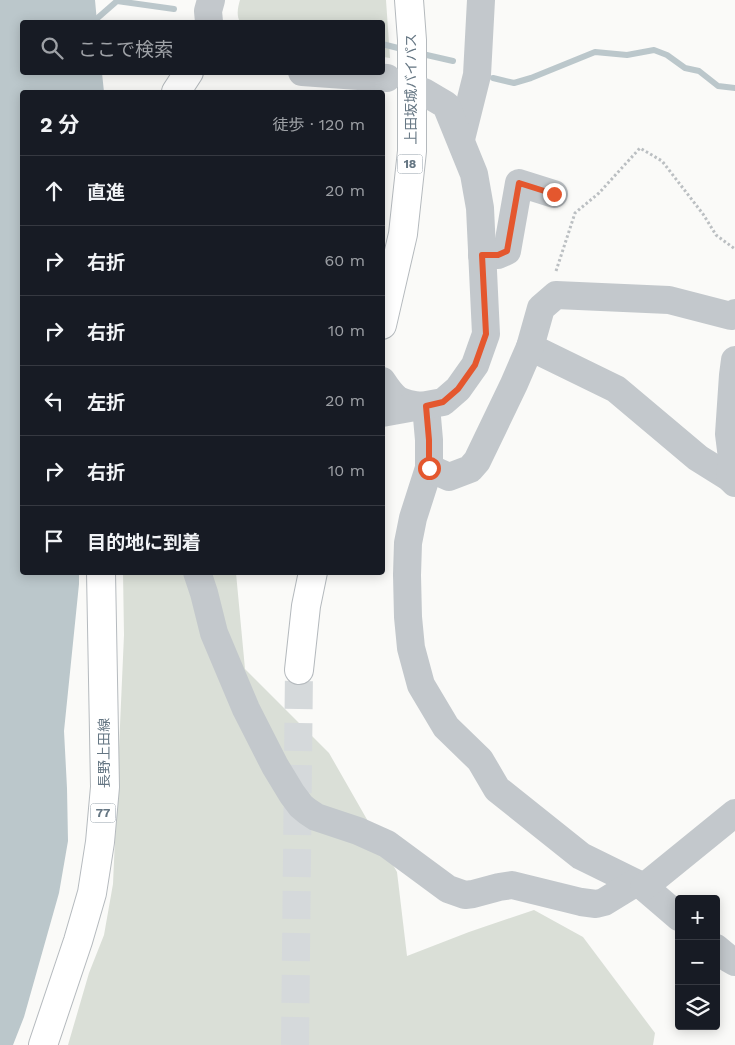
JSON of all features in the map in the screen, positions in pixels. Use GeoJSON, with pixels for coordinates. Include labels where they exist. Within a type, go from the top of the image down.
{"type":"FeatureCollection","features":[{"type":"Feature","properties":{"kind":"main road","name":"上田坂城バイパス"},"geometry":{"type":"LineString","coordinates":[[385,311],[402,234],[412,151],[410,0]]}},
{"type":"Feature","properties":{"kind":"main road"},"geometry":{"type":"LineString","coordinates":[[177,90],[187,75]]}},
{"type":"Feature","properties":{"kind":"main road","name":"長野上田線"},"geometry":{"type":"LineString","coordinates":[[43,1045],[92,894],[100,842],[105,787],[101,575]]}},
{"type":"Feature","properties":{"kind":"main road"},"geometry":{"type":"LineString","coordinates":[[299,670],[306,606],[312,575]]}},
{"type":"Feature","properties":{"kind":"street"},"geometry":{"type":"LineString","coordinates":[[209,20],[208,11],[211,0]]}},
{"type":"Feature","properties":{"kind":"street"},"geometry":{"type":"LineString","coordinates":[[461,139],[477,75],[482,0]]}},
{"type":"Feature","properties":{"kind":"street"},"geometry":{"type":"LineString","coordinates":[[344,75],[386,78]]}},
{"type":"Feature","properties":{"kind":"street"},"geometry":{"type":"LineString","coordinates":[[385,413],[443,402],[458,389],[475,365],[486,334],[480,208],[474,174],[446,105],[424,92]]}},
{"type":"Feature","properties":{"kind":"street"},"geometry":{"type":"LineString","coordinates":[[482,255],[498,255],[507,251],[519,183],[554,194]]}},
{"type":"Feature","properties":{"kind":"street"},"geometry":{"type":"LineString","coordinates":[[429,468],[448,477],[470,469],[477,460],[530,347],[541,308],[556,295],[670,300],[734,319]]}},
{"type":"Feature","properties":{"kind":"street"},"geometry":{"type":"LineString","coordinates":[[530,347],[616,389],[698,458],[733,480]]}},
{"type":"Feature","properties":{"kind":"street"},"geometry":{"type":"LineString","coordinates":[[733,480],[729,434],[735,360]]}},
{"type":"Feature","properties":{"kind":"street"},"geometry":{"type":"LineString","coordinates":[[385,386],[396,399],[406,404],[426,406]]}},
{"type":"Feature","properties":{"kind":"street"},"geometry":{"type":"LineString","coordinates":[[426,406],[429,468],[413,518],[408,544],[407,584],[410,648],[421,685],[446,727],[480,760],[497,789],[581,856],[639,885],[675,914]]}},
{"type":"Feature","properties":{"kind":"street"},"geometry":{"type":"LineString","coordinates":[[197,575],[204,593],[214,633],[246,709],[280,774],[301,806],[316,816],[387,844],[448,889],[465,895],[512,885],[596,904],[604,902],[639,885],[735,813]]}},
{"type":"Feature","properties":{"kind":"street"},"geometry":{"type":"LineString","coordinates":[[720,951],[735,962]]}},
{"type":"Feature","properties":{"kind":"path"},"geometry":{"type":"LineString","coordinates":[[546,303],[575,213],[599,193],[640,148],[662,162],[703,214],[716,235],[735,249]]}},
{"type":"Feature","properties":{"kind":"shaded area"},"geometry":{"type":"Polygon","coordinates":[[[0,0],[95,0],[97,20],[20,20],[20,75],[102,75],[104,90],[20,90],[20,575],[79,575],[79,584],[64,731],[68,841],[59,893],[24,1017],[13,1045],[0,1045],[0,0]]]}},
{"type":"Feature","properties":{"kind":"shaded area"},"geometry":{"type":"Polygon","coordinates":[[[240,0],[386,0],[390,58],[385,57],[385,20],[239,20],[238,8],[240,0]]]}},
{"type":"Feature","properties":{"kind":"shaded area"},"geometry":{"type":"Polygon","coordinates":[[[123,575],[236,575],[245,669],[329,753],[397,872],[407,956],[534,910],[583,937],[655,1033],[653,1045],[68,1045],[89,973],[104,935],[113,884],[124,635],[123,575]]]}},
{"type":"Feature","properties":{"kind":"waterway"},"geometry":{"type":"LineString","coordinates":[[95,20],[117,1],[174,9]]}},
{"type":"Feature","properties":{"kind":"waterway"},"geometry":{"type":"LineString","coordinates":[[385,45],[406,50]]}},
{"type":"Feature","properties":{"kind":"waterway"},"geometry":{"type":"LineString","coordinates":[[493,78],[514,83],[595,52],[627,55],[654,50],[667,55],[685,68],[699,71],[718,86],[735,88]]}},
{"type":"Feature","properties":{"kind":"waterway"},"geometry":{"type":"LineString","coordinates":[[418,53],[453,61]]}},
{"type":"Feature","properties":{"kind":"tunnel"},"geometry":{"type":"LineString","coordinates":[[295,1045],[299,670]]}},
{"type":"Feature","properties":{"kind":"route"},"geometry":{"type":"LineString","coordinates":[[429,468],[426,406],[443,402],[458,389],[475,365],[486,334],[482,255],[498,255],[507,251],[519,183],[554,194]]}}]}
